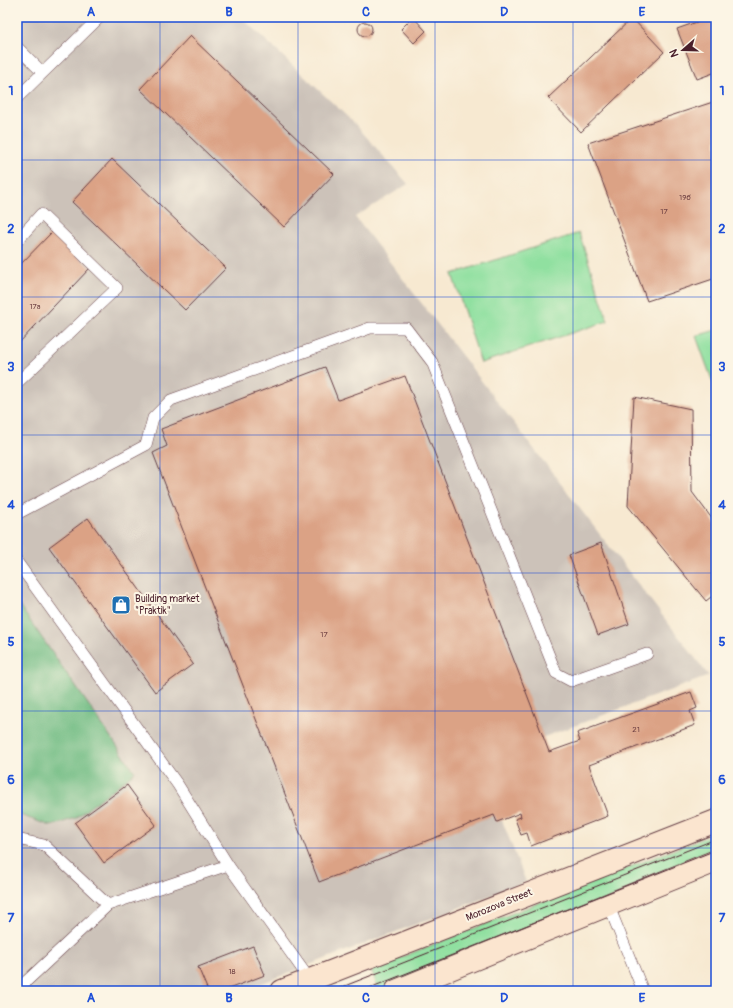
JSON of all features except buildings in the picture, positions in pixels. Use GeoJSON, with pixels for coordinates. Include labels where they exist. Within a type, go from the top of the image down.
{"type":"FeatureCollection","features":[{"type":"Feature","properties":{"kind":"main road","name":"Morozova Street"},"geometry":{"type":"LineString","coordinates":[[282,991],[314,986],[716,821]]}},
{"type":"Feature","properties":{"kind":"main road"},"geometry":{"type":"LineString","coordinates":[[396,991],[608,904],[716,862]]}},
{"type":"Feature","properties":{"kind":"lane"},"geometry":{"type":"LineString","coordinates":[[17,98],[100,17]]}},
{"type":"Feature","properties":{"kind":"lane"},"geometry":{"type":"LineString","coordinates":[[17,47],[42,72]]}},
{"type":"Feature","properties":{"kind":"lane"},"geometry":{"type":"LineString","coordinates":[[17,242],[41,214],[117,288],[17,383]]}},
{"type":"Feature","properties":{"kind":"lane"},"geometry":{"type":"LineString","coordinates":[[17,514],[146,445],[152,418],[171,400],[370,328],[406,328],[432,362],[556,673],[572,681],[647,654]]}},
{"type":"Feature","properties":{"kind":"lane"},"geometry":{"type":"LineString","coordinates":[[17,562],[178,785],[228,865],[314,986]]}},
{"type":"Feature","properties":{"kind":"lane"},"geometry":{"type":"LineString","coordinates":[[17,838],[44,845],[108,905]]}},
{"type":"Feature","properties":{"kind":"lane"},"geometry":{"type":"LineString","coordinates":[[17,990],[108,905],[228,865]]}},
{"type":"Feature","properties":{"kind":"lane"},"geometry":{"type":"LineString","coordinates":[[608,904],[643,991]]}},
{"type":"Feature","properties":{"kind":"shaded area"},"geometry":{"type":"Polygon","coordinates":[[[17,17],[241,17],[355,124],[408,184],[355,217],[709,676],[479,761],[526,882],[241,991],[17,991],[17,17]]]}},
{"type":"Feature","properties":{"kind":"green space"},"geometry":{"type":"Polygon","coordinates":[[[579,233],[608,321],[481,363],[452,274],[579,233]]]}},
{"type":"Feature","properties":{"kind":"green space"},"geometry":{"type":"Polygon","coordinates":[[[716,330],[716,391],[696,336],[716,330]]]}},
{"type":"Feature","properties":{"kind":"green space"},"geometry":{"type":"Polygon","coordinates":[[[17,602],[135,772],[76,818],[51,826],[17,814],[17,602]]]}},
{"type":"Feature","properties":{"kind":"green space"},"geometry":{"type":"Polygon","coordinates":[[[716,833],[716,856],[379,991],[371,969],[716,833]]]}},
{"type":"Feature","properties":{"kind":"tram line"},"geometry":{"type":"LineString","coordinates":[[332,991],[716,839]]}},
{"type":"Feature","properties":{"kind":"tram line"},"geometry":{"type":"LineString","coordinates":[[362,991],[716,850]]}},
{"type":"Feature","properties":{"kind":"place","name":"Building market \"Praktik\""},"geometry":{"type":"Point","coordinates":[121,605]}}]}
